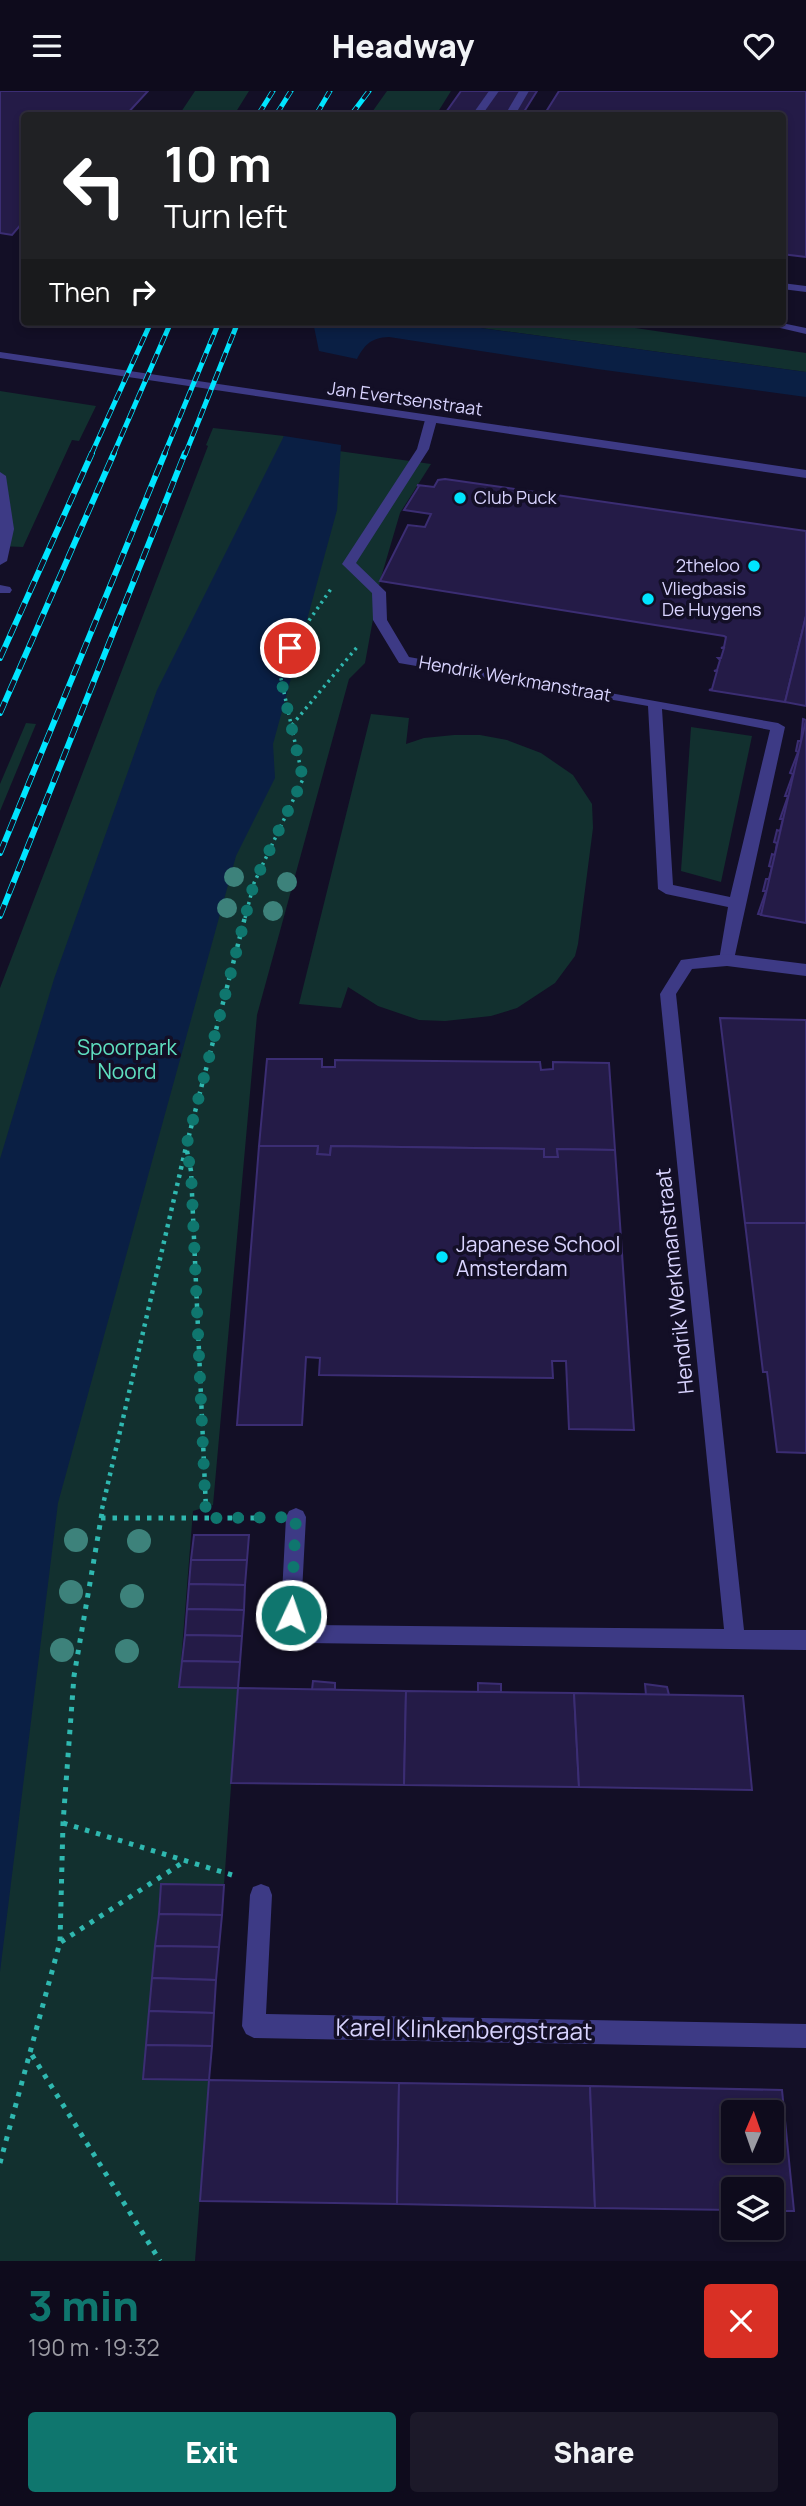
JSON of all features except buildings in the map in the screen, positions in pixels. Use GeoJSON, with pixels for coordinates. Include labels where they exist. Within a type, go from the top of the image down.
{"type":"FeatureCollection","features":[{"type":"Feature","properties":{"kind":"street"},"geometry":{"type":"LineString","coordinates":[[479,112],[494,91]]}},
{"type":"Feature","properties":{"kind":"street"},"geometry":{"type":"LineString","coordinates":[[512,112],[524,91]]}},
{"type":"Feature","properties":{"kind":"street"},"geometry":{"type":"LineString","coordinates":[[786,286],[806,289]]}},
{"type":"Feature","properties":{"kind":"street"},"geometry":{"type":"LineString","coordinates":[[780,326],[806,331]]}},
{"type":"Feature","properties":{"kind":"street","name":"Jan Evertsenstraat"},"geometry":{"type":"LineString","coordinates":[[2,357],[806,474]]}},
{"type":"Feature","properties":{"kind":"street","name":"Hendrik Werkmanstraat"},"geometry":{"type":"LineString","coordinates":[[431,421],[423,450],[349,564],[379,592],[380,620],[404,660],[778,727],[736,904],[727,960]]}},
{"type":"Feature","properties":{"kind":"street"},"geometry":{"type":"LineString","coordinates":[[0,476],[9,533],[0,561]]}},
{"type":"Feature","properties":{"kind":"street"},"geometry":{"type":"LineString","coordinates":[[655,703],[666,889],[736,904]]}},
{"type":"Feature","properties":{"kind":"street","name":"Hendrik Werkmanstraat"},"geometry":{"type":"LineString","coordinates":[[735,1639],[668,994],[687,964],[727,960],[806,970]]}},
{"type":"Feature","properties":{"kind":"street"},"geometry":{"type":"LineString","coordinates":[[296,1517],[291,1615],[307,1634],[806,1640]]}},
{"type":"Feature","properties":{"kind":"street","name":"Karel Klinkenbergstraat"},"geometry":{"type":"LineString","coordinates":[[261,1895],[254,2026],[806,2036]]}},
{"type":"Feature","properties":{"kind":"path"},"geometry":{"type":"LineString","coordinates":[[0,2163],[32,2055],[61,1942],[63,1823],[74,1676],[100,1518],[186,1147],[254,883],[303,779],[278,666],[314,613]]}},
{"type":"Feature","properties":{"kind":"path"},"geometry":{"type":"LineString","coordinates":[[291,726],[380,620]]}},
{"type":"Feature","properties":{"kind":"path"},"geometry":{"type":"LineString","coordinates":[[186,1147],[191,1171],[206,1518]]}},
{"type":"Feature","properties":{"kind":"path"},"geometry":{"type":"LineString","coordinates":[[100,1518],[296,1517]]}},
{"type":"Feature","properties":{"kind":"path"},"geometry":{"type":"LineString","coordinates":[[63,1823],[242,1878],[261,1895]]}},
{"type":"Feature","properties":{"kind":"path"},"geometry":{"type":"LineString","coordinates":[[61,1942],[185,1861]]}},
{"type":"Feature","properties":{"kind":"path"},"geometry":{"type":"LineString","coordinates":[[32,2055],[160,2261]]}},
{"type":"Feature","properties":{"kind":"green space"},"geometry":{"type":"Polygon","coordinates":[[[195,91],[249,91],[236,112],[181,112],[195,91]]]}},
{"type":"Feature","properties":{"kind":"green space"},"geometry":{"type":"Polygon","coordinates":[[[387,91],[451,91],[438,112],[372,112],[387,91]]]}},
{"type":"Feature","properties":{"kind":"green space"},"geometry":{"type":"Polygon","coordinates":[[[467,326],[621,326],[806,353],[806,372],[467,326]]]}},
{"type":"Feature","properties":{"kind":"green space"},"geometry":{"type":"Polygon","coordinates":[[[0,391],[96,406],[79,441],[72,440],[23,547],[0,546],[0,391]]]}},
{"type":"Feature","properties":{"kind":"green space","name":"Spoorpark Noord"},"geometry":{"type":"Polygon","coordinates":[[[213,428],[284,436],[282,443],[431,464],[400,513],[380,581],[365,663],[349,679],[257,1015],[213,1505],[193,1511],[179,1687],[238,1688],[224,1885],[161,1884],[143,2078],[209,2080],[195,2261],[0,2261],[0,988],[213,428]]]}},
{"type":"Feature","properties":{"kind":"green space"},"geometry":{"type":"Polygon","coordinates":[[[371,714],[409,718],[406,744],[424,738],[480,735],[507,740],[541,753],[573,775],[592,804],[593,828],[575,956],[555,983],[517,1008],[491,1016],[445,1021],[419,1020],[378,1006],[348,987],[341,1008],[299,1004],[371,714]]]}},
{"type":"Feature","properties":{"kind":"green space"},"geometry":{"type":"Polygon","coordinates":[[[26,723],[36,724],[0,811],[0,784],[26,723]]]}},
{"type":"Feature","properties":{"kind":"green space"},"geometry":{"type":"Polygon","coordinates":[[[691,727],[752,736],[721,882],[681,871],[691,727]]]}},
{"type":"Feature","properties":{"kind":"water"},"geometry":{"type":"Polygon","coordinates":[[[314,326],[467,326],[806,372],[806,397],[389,337],[369,343],[357,359],[319,351],[314,326]]]}},
{"type":"Feature","properties":{"kind":"water"},"geometry":{"type":"Polygon","coordinates":[[[284,436],[341,445],[337,510],[273,744],[275,778],[236,856],[58,1503],[0,1972],[0,1159],[54,979],[157,690],[284,436]]]}},
{"type":"Feature","properties":{"kind":"railway"},"geometry":{"type":"LineString","coordinates":[[260,112],[273,91]]}},
{"type":"Feature","properties":{"kind":"railway"},"geometry":{"type":"LineString","coordinates":[[278,112],[291,91]]}},
{"type":"Feature","properties":{"kind":"railway"},"geometry":{"type":"LineString","coordinates":[[318,112],[330,91]]}},
{"type":"Feature","properties":{"kind":"railway"},"geometry":{"type":"LineString","coordinates":[[353,112],[369,91]]}},
{"type":"Feature","properties":{"kind":"railway"},"geometry":{"type":"LineString","coordinates":[[91,455],[149,326]]}},
{"type":"Feature","properties":{"kind":"railway"},"geometry":{"type":"LineString","coordinates":[[113,455],[169,326]]}},
{"type":"Feature","properties":{"kind":"railway"},"geometry":{"type":"LineString","coordinates":[[164,455],[217,326]]}},
{"type":"Feature","properties":{"kind":"railway"},"geometry":{"type":"LineString","coordinates":[[185,455],[236,326]]}},
{"type":"Feature","properties":{"kind":"railway"},"geometry":{"type":"LineString","coordinates":[[0,658],[92,453]]}},
{"type":"Feature","properties":{"kind":"railway"},"geometry":{"type":"LineString","coordinates":[[0,713],[114,453]]}},
{"type":"Feature","properties":{"kind":"railway"},"geometry":{"type":"LineString","coordinates":[[0,853],[165,453]]}},
{"type":"Feature","properties":{"kind":"railway"},"geometry":{"type":"LineString","coordinates":[[0,916],[185,453]]}},
{"type":"Feature","properties":{"kind":"place","name":"Club Puck"},"geometry":{"type":"Point","coordinates":[460,498]}},
{"type":"Feature","properties":{"kind":"place","name":"2theloo"},"geometry":{"type":"Point","coordinates":[754,566]}},
{"type":"Feature","properties":{"kind":"place","name":"Vliegbasis De Huygens"},"geometry":{"type":"Point","coordinates":[648,599]}},
{"type":"Feature","properties":{"kind":"place","name":"Japanese School Amsterdam"},"geometry":{"type":"Point","coordinates":[442,1257]}},
{"type":"Feature","properties":{"kind":"route"},"geometry":{"type":"LineString","coordinates":[[290,648],[278,666],[303,779],[254,883],[186,1147],[191,1171],[206,1518],[296,1517],[291,1615]]}}]}
